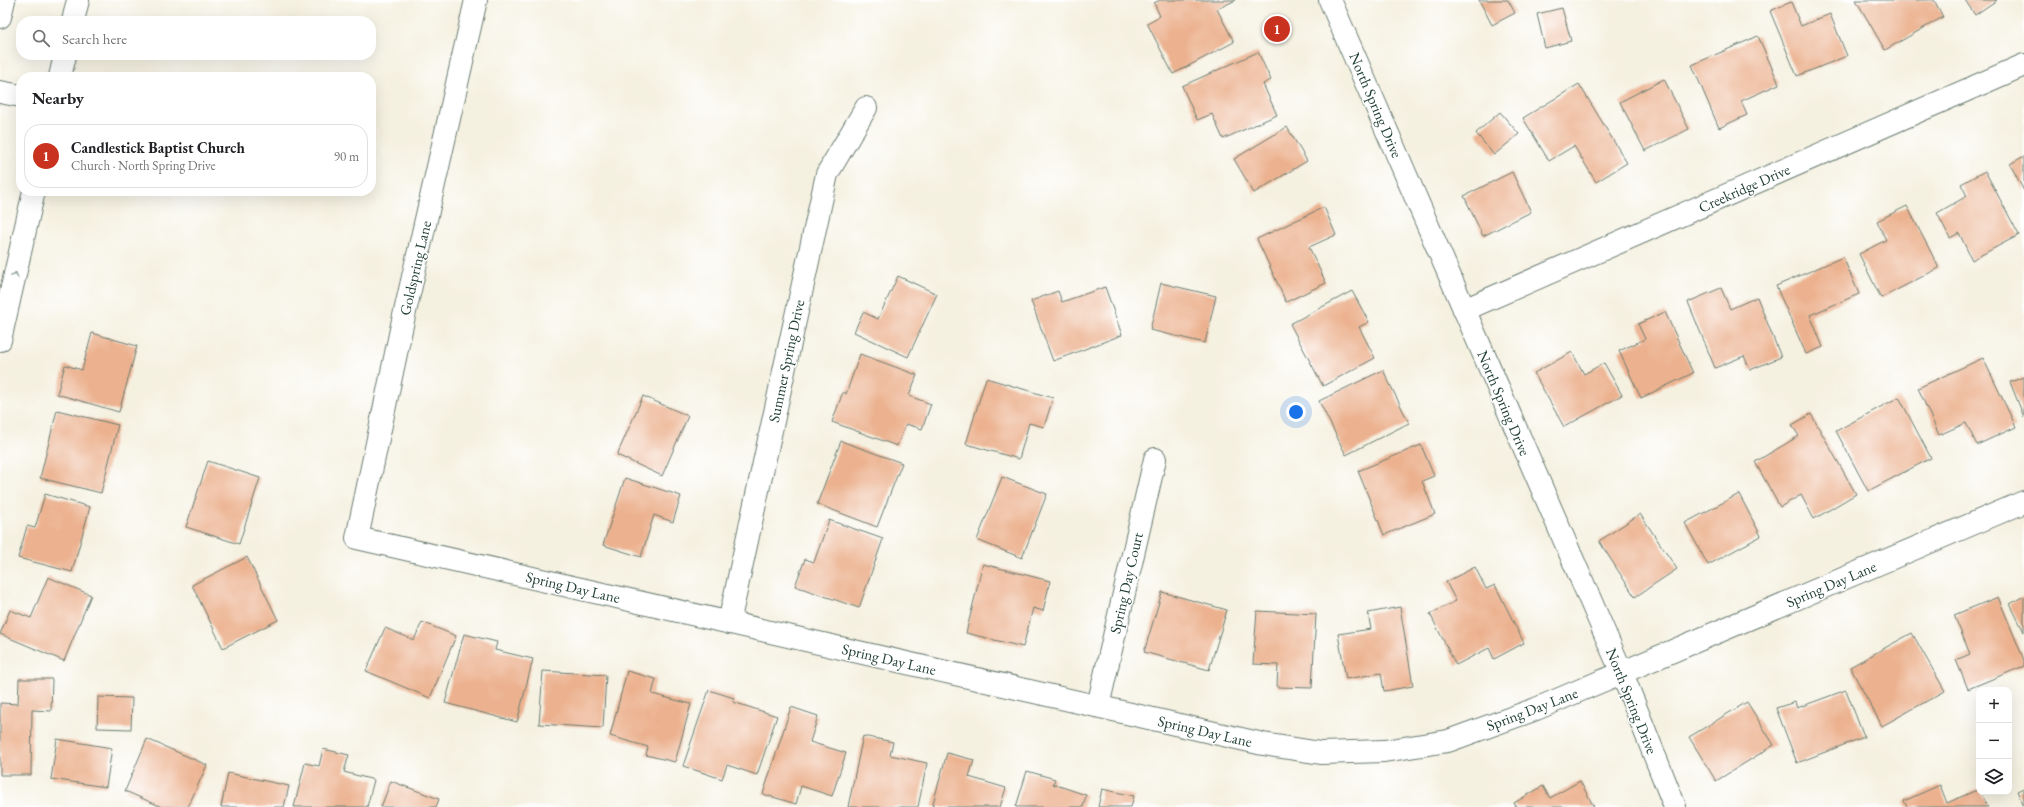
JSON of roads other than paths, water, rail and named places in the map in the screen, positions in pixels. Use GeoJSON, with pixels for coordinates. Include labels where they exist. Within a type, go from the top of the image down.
{"type":"FeatureCollection","features":[{"type":"Feature","properties":{"kind":"street"},"geometry":{"type":"LineString","coordinates":[[0,17],[4,0]]}},
{"type":"Feature","properties":{"kind":"street"},"geometry":{"type":"LineString","coordinates":[[74,16],[78,0]]}},
{"type":"Feature","properties":{"kind":"street","name":"Goldspring Lane"},"geometry":{"type":"LineString","coordinates":[[357,538],[404,317],[476,0]]}},
{"type":"Feature","properties":{"kind":"street","name":"North Spring Drive"},"geometry":{"type":"LineString","coordinates":[[1330,0],[1622,673],[1675,807]]}},
{"type":"Feature","properties":{"kind":"street"},"geometry":{"type":"LineString","coordinates":[[61,72],[64,60]]}},
{"type":"Feature","properties":{"kind":"street","name":"Creekridge Drive"},"geometry":{"type":"LineString","coordinates":[[1464,310],[2024,66]]}},
{"type":"Feature","properties":{"kind":"street"},"geometry":{"type":"LineString","coordinates":[[0,92],[16,95]]}},
{"type":"Feature","properties":{"kind":"street","name":"Summer Spring Drive"},"geometry":{"type":"LineString","coordinates":[[729,623],[827,174],[866,108]]}},
{"type":"Feature","properties":{"kind":"street"},"geometry":{"type":"LineString","coordinates":[[0,340],[33,196]]}},
{"type":"Feature","properties":{"kind":"street","name":"Spring Day Court"},"geometry":{"type":"LineString","coordinates":[[1098,706],[1155,460]]}},
{"type":"Feature","properties":{"kind":"street","name":"Spring Day Lane"},"geometry":{"type":"LineString","coordinates":[[357,538],[1263,744],[1321,753],[1384,751],[1448,741],[1536,709],[2024,502]]}},
{"type":"Feature","properties":{"kind":"place","name":"Candlestick Baptist Church"},"geometry":{"type":"Point","coordinates":[1277,29]}}]}
